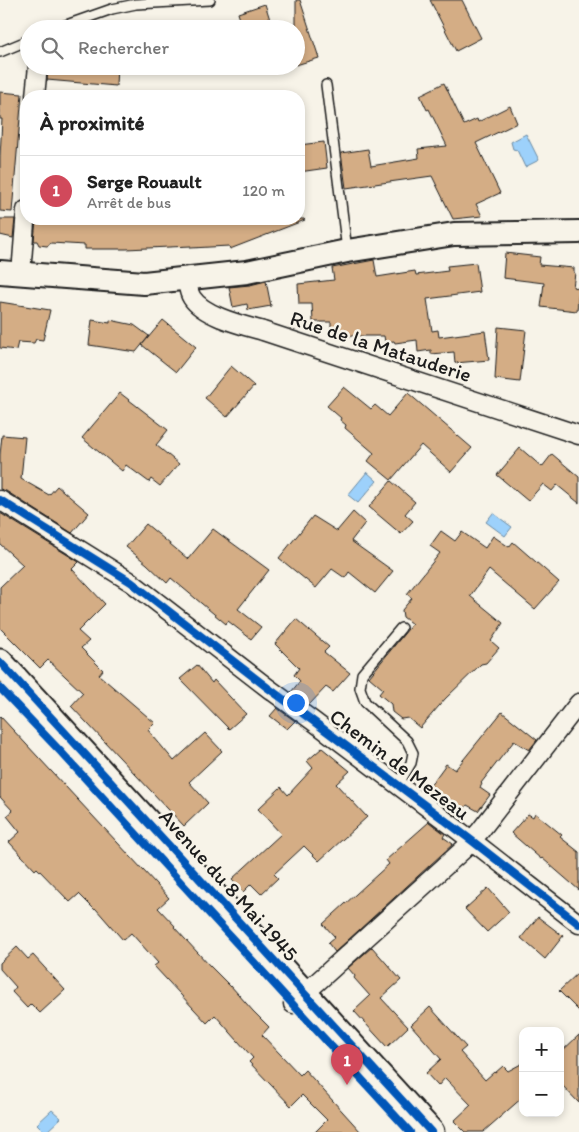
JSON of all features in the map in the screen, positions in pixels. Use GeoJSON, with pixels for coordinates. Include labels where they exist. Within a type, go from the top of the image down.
{"type":"FeatureCollection","features":[{"type":"Feature","properties":{"kind":"main road","name":"Avenue du 8 Mai 1945"},"geometry":{"type":"LineString","coordinates":[[0,662],[181,858],[410,1132]]}},
{"type":"Feature","properties":{"kind":"main road","name":"Avenue du 8 Mai 1945"},"geometry":{"type":"LineString","coordinates":[[0,688],[298,999],[431,1132]]}},
{"type":"Feature","properties":{"kind":"street"},"geometry":{"type":"LineString","coordinates":[[36,90],[37,75]]}},
{"type":"Feature","properties":{"kind":"street"},"geometry":{"type":"LineString","coordinates":[[22,225],[10,273],[144,283],[247,272],[348,251],[454,234],[579,232]]}},
{"type":"Feature","properties":{"kind":"street","name":"Rue de la Matauderie"},"geometry":{"type":"LineString","coordinates":[[187,279],[190,296],[198,306],[225,319],[579,435]]}},
{"type":"Feature","properties":{"kind":"street","name":"Chemin de Mezeau"},"geometry":{"type":"LineString","coordinates":[[0,500],[131,582],[579,924]]}},
{"type":"Feature","properties":{"kind":"street"},"geometry":{"type":"LineString","coordinates":[[298,999],[464,849],[579,703]]}},
{"type":"Feature","properties":{"kind":"lane"},"geometry":{"type":"LineString","coordinates":[[80,20],[112,9],[136,4],[210,0]]}},
{"type":"Feature","properties":{"kind":"lane"},"geometry":{"type":"LineString","coordinates":[[0,52],[20,44]]}},
{"type":"Feature","properties":{"kind":"lane"},"geometry":{"type":"LineString","coordinates":[[326,85],[348,251]]}},
{"type":"Feature","properties":{"kind":"lane"},"geometry":{"type":"LineString","coordinates":[[398,785],[411,763],[413,753],[407,741],[365,702],[360,688],[362,674],[401,628]]}},
{"type":"Feature","properties":{"kind":"water"},"geometry":{"type":"Polygon","coordinates":[[[526,134],[539,160],[525,167],[517,150],[513,149],[511,142],[526,134]]]}},
{"type":"Feature","properties":{"kind":"water"},"geometry":{"type":"Polygon","coordinates":[[[367,472],[377,481],[358,503],[348,495],[367,472]]]}},
{"type":"Feature","properties":{"kind":"water"},"geometry":{"type":"Polygon","coordinates":[[[493,513],[512,527],[505,536],[486,522],[493,513]]]}},
{"type":"Feature","properties":{"kind":"water"},"geometry":{"type":"Polygon","coordinates":[[[52,1110],[61,1118],[45,1132],[37,1124],[52,1110]]]}},
{"type":"Feature","properties":{"kind":"building"},"geometry":{"type":"Polygon","coordinates":[[[296,0],[300,0],[319,58],[305,62],[305,20],[296,20],[296,0]]]}},
{"type":"Feature","properties":{"kind":"building"},"geometry":{"type":"Polygon","coordinates":[[[430,0],[462,0],[481,38],[456,51],[430,0]]]}},
{"type":"Feature","properties":{"kind":"building"},"geometry":{"type":"Polygon","coordinates":[[[265,4],[270,20],[240,20],[238,13],[265,4]]]}},
{"type":"Feature","properties":{"kind":"building"},"geometry":{"type":"Polygon","coordinates":[[[47,75],[117,75],[116,86],[47,80],[47,75]]]}},
{"type":"Feature","properties":{"kind":"building"},"geometry":{"type":"Polygon","coordinates":[[[444,83],[464,125],[477,119],[478,122],[510,106],[517,123],[476,143],[500,193],[476,204],[482,216],[453,219],[432,176],[346,188],[341,153],[368,149],[371,166],[419,158],[418,149],[447,146],[420,95],[444,83]]]}},
{"type":"Feature","properties":{"kind":"building"},"geometry":{"type":"Polygon","coordinates":[[[0,92],[20,94],[20,118],[12,212],[0,211],[2,119],[0,119],[0,92]]]}},
{"type":"Feature","properties":{"kind":"building"},"geometry":{"type":"Polygon","coordinates":[[[324,142],[327,168],[305,171],[305,144],[324,142]]]}},
{"type":"Feature","properties":{"kind":"building"},"geometry":{"type":"Polygon","coordinates":[[[0,219],[15,219],[13,238],[0,235],[0,219]]]}},
{"type":"Feature","properties":{"kind":"building"},"geometry":{"type":"Polygon","coordinates":[[[35,225],[292,225],[230,249],[229,246],[191,248],[191,246],[85,249],[85,245],[51,243],[47,246],[39,245],[37,241],[34,241],[35,225]]]}},
{"type":"Feature","properties":{"kind":"building"},"geometry":{"type":"Polygon","coordinates":[[[505,253],[540,257],[539,265],[574,268],[573,287],[579,288],[577,311],[541,307],[544,283],[503,278],[505,253]]]}},
{"type":"Feature","properties":{"kind":"building"},"geometry":{"type":"Polygon","coordinates":[[[374,260],[377,277],[415,271],[416,275],[448,271],[447,266],[476,263],[480,292],[427,299],[432,331],[438,330],[439,337],[485,331],[489,360],[455,363],[454,352],[431,354],[431,350],[418,352],[417,340],[395,343],[394,341],[385,342],[384,336],[335,336],[335,333],[331,333],[331,322],[313,322],[312,304],[299,304],[298,284],[334,280],[332,268],[374,260]]]}},
{"type":"Feature","properties":{"kind":"building"},"geometry":{"type":"Polygon","coordinates":[[[266,281],[271,306],[248,310],[247,304],[233,307],[229,287],[266,281]]]}},
{"type":"Feature","properties":{"kind":"building"},"geometry":{"type":"Polygon","coordinates":[[[0,302],[50,310],[43,340],[36,339],[34,343],[18,342],[16,350],[0,348],[0,302]]]}},
{"type":"Feature","properties":{"kind":"building"},"geometry":{"type":"Polygon","coordinates":[[[92,320],[110,323],[110,320],[134,325],[149,336],[136,352],[89,345],[92,320]]]}},
{"type":"Feature","properties":{"kind":"building"},"geometry":{"type":"Polygon","coordinates":[[[163,320],[196,347],[176,372],[142,345],[163,320]]]}},
{"type":"Feature","properties":{"kind":"building"},"geometry":{"type":"Polygon","coordinates":[[[498,327],[526,330],[520,382],[495,379],[498,327]]]}},
{"type":"Feature","properties":{"kind":"building"},"geometry":{"type":"Polygon","coordinates":[[[231,366],[254,386],[227,417],[205,398],[231,366]]]}},
{"type":"Feature","properties":{"kind":"building"},"geometry":{"type":"Polygon","coordinates":[[[344,387],[371,409],[375,405],[388,416],[408,393],[472,448],[451,472],[421,445],[391,480],[368,461],[374,453],[345,428],[346,425],[340,420],[341,418],[327,406],[344,387]]]}},
{"type":"Feature","properties":{"kind":"building"},"geometry":{"type":"Polygon","coordinates":[[[120,393],[168,430],[156,445],[179,464],[160,486],[151,479],[149,482],[126,465],[122,471],[82,438],[120,393]]]}},
{"type":"Feature","properties":{"kind":"building"},"geometry":{"type":"Polygon","coordinates":[[[2,435],[25,437],[21,479],[49,495],[57,486],[89,513],[72,533],[0,489],[2,435]]]}},
{"type":"Feature","properties":{"kind":"building"},"geometry":{"type":"Polygon","coordinates":[[[520,448],[542,467],[552,454],[579,477],[579,503],[557,485],[552,491],[543,484],[528,501],[497,475],[520,448]]]}},
{"type":"Feature","properties":{"kind":"building"},"geometry":{"type":"Polygon","coordinates":[[[391,481],[415,502],[405,514],[413,521],[401,534],[369,507],[391,481]]]}},
{"type":"Feature","properties":{"kind":"building"},"geometry":{"type":"Polygon","coordinates":[[[353,512],[365,523],[351,541],[393,571],[375,593],[349,572],[345,578],[332,569],[316,588],[279,558],[313,516],[337,531],[353,512]]]}},
{"type":"Feature","properties":{"kind":"building"},"geometry":{"type":"Polygon","coordinates":[[[0,513],[79,562],[72,569],[105,604],[78,631],[89,641],[81,648],[103,670],[99,675],[155,723],[148,730],[174,761],[205,733],[222,751],[189,782],[208,803],[184,826],[71,706],[83,693],[48,660],[40,668],[0,628],[0,587],[23,565],[0,544],[0,513]]]}},
{"type":"Feature","properties":{"kind":"building"},"geometry":{"type":"Polygon","coordinates":[[[146,524],[188,559],[213,529],[269,570],[238,609],[261,627],[251,639],[228,621],[226,624],[171,578],[167,583],[126,547],[146,524]]]}},
{"type":"Feature","properties":{"kind":"building"},"geometry":{"type":"Polygon","coordinates":[[[441,531],[455,541],[462,532],[485,548],[493,536],[509,547],[513,542],[559,582],[535,609],[489,570],[470,596],[503,623],[491,641],[499,648],[486,663],[481,664],[445,699],[420,728],[408,718],[401,719],[392,712],[391,704],[379,694],[383,689],[369,677],[412,624],[403,617],[402,610],[412,598],[407,594],[440,553],[430,546],[441,531]]]}},
{"type":"Feature","properties":{"kind":"building"},"geometry":{"type":"Polygon","coordinates":[[[296,619],[329,647],[324,652],[350,673],[333,692],[326,687],[309,705],[291,692],[300,681],[294,675],[299,668],[275,644],[296,619]]]}},
{"type":"Feature","properties":{"kind":"building"},"geometry":{"type":"Polygon","coordinates":[[[197,665],[212,683],[214,680],[246,714],[229,729],[180,679],[197,665]]]}},
{"type":"Feature","properties":{"kind":"building"},"geometry":{"type":"Polygon","coordinates":[[[277,708],[295,721],[287,729],[270,716],[277,708]]]}},
{"type":"Feature","properties":{"kind":"building"},"geometry":{"type":"Polygon","coordinates":[[[502,712],[537,740],[529,750],[514,741],[481,783],[480,788],[490,795],[478,811],[467,805],[458,817],[445,807],[448,805],[427,790],[446,764],[455,770],[502,712]]]}},
{"type":"Feature","properties":{"kind":"building"},"geometry":{"type":"Polygon","coordinates":[[[0,716],[169,898],[158,908],[210,966],[269,1027],[262,1035],[300,1075],[305,1070],[361,1132],[315,1132],[327,1120],[302,1095],[291,1106],[249,1062],[253,1058],[215,1015],[207,1023],[154,966],[158,963],[131,933],[123,940],[96,909],[79,894],[70,902],[37,868],[35,870],[9,842],[20,832],[7,816],[13,811],[0,797],[0,716]]]}},
{"type":"Feature","properties":{"kind":"building"},"geometry":{"type":"Polygon","coordinates":[[[322,748],[350,771],[336,784],[367,817],[319,861],[304,846],[274,874],[278,878],[261,894],[251,884],[243,892],[232,879],[281,834],[258,809],[281,787],[288,795],[313,768],[307,761],[322,748]]]}},
{"type":"Feature","properties":{"kind":"building"},"geometry":{"type":"Polygon","coordinates":[[[535,813],[579,852],[579,890],[511,833],[528,814],[533,817],[535,813]]]}},
{"type":"Feature","properties":{"kind":"building"},"geometry":{"type":"Polygon","coordinates":[[[429,822],[445,834],[443,837],[453,844],[335,952],[328,943],[335,937],[323,924],[389,864],[386,860],[429,822]]]}},
{"type":"Feature","properties":{"kind":"building"},"geometry":{"type":"Polygon","coordinates":[[[488,888],[509,912],[487,932],[465,909],[488,888]]]}},
{"type":"Feature","properties":{"kind":"building"},"geometry":{"type":"Polygon","coordinates":[[[538,917],[563,936],[545,959],[521,938],[538,917]]]}},
{"type":"Feature","properties":{"kind":"building"},"geometry":{"type":"Polygon","coordinates":[[[17,947],[28,959],[33,955],[65,990],[40,1013],[31,1004],[27,1008],[12,992],[16,987],[0,969],[0,963],[17,947]]]}},
{"type":"Feature","properties":{"kind":"building"},"geometry":{"type":"Polygon","coordinates":[[[372,947],[401,980],[381,998],[408,1027],[387,1047],[354,1011],[370,996],[348,968],[372,947]]]}},
{"type":"Feature","properties":{"kind":"building"},"geometry":{"type":"Polygon","coordinates":[[[579,972],[579,1011],[559,991],[579,972]]]}},
{"type":"Feature","properties":{"kind":"building"},"geometry":{"type":"Polygon","coordinates":[[[430,1007],[466,1047],[460,1052],[485,1080],[503,1066],[508,1071],[519,1065],[519,1100],[483,1132],[465,1132],[454,1121],[471,1105],[445,1078],[438,1086],[426,1073],[441,1059],[411,1025],[430,1007]]]}},
{"type":"Feature","properties":{"kind":"building"},"geometry":{"type":"Polygon","coordinates":[[[579,1035],[579,1103],[564,1087],[564,1049],[579,1035]]]}},
{"type":"Feature","properties":{"kind":"cycle path"},"geometry":{"type":"LineString","coordinates":[[0,500],[131,582],[579,924]]}},
{"type":"Feature","properties":{"kind":"cycle path"},"geometry":{"type":"LineString","coordinates":[[0,662],[431,1132]]}},
{"type":"Feature","properties":{"kind":"cycle path"},"geometry":{"type":"LineString","coordinates":[[0,688],[410,1132]]}},
{"type":"Feature","properties":{"kind":"place","name":"Serge Rouault"},"geometry":{"type":"Point","coordinates":[347,1085]}}]}
